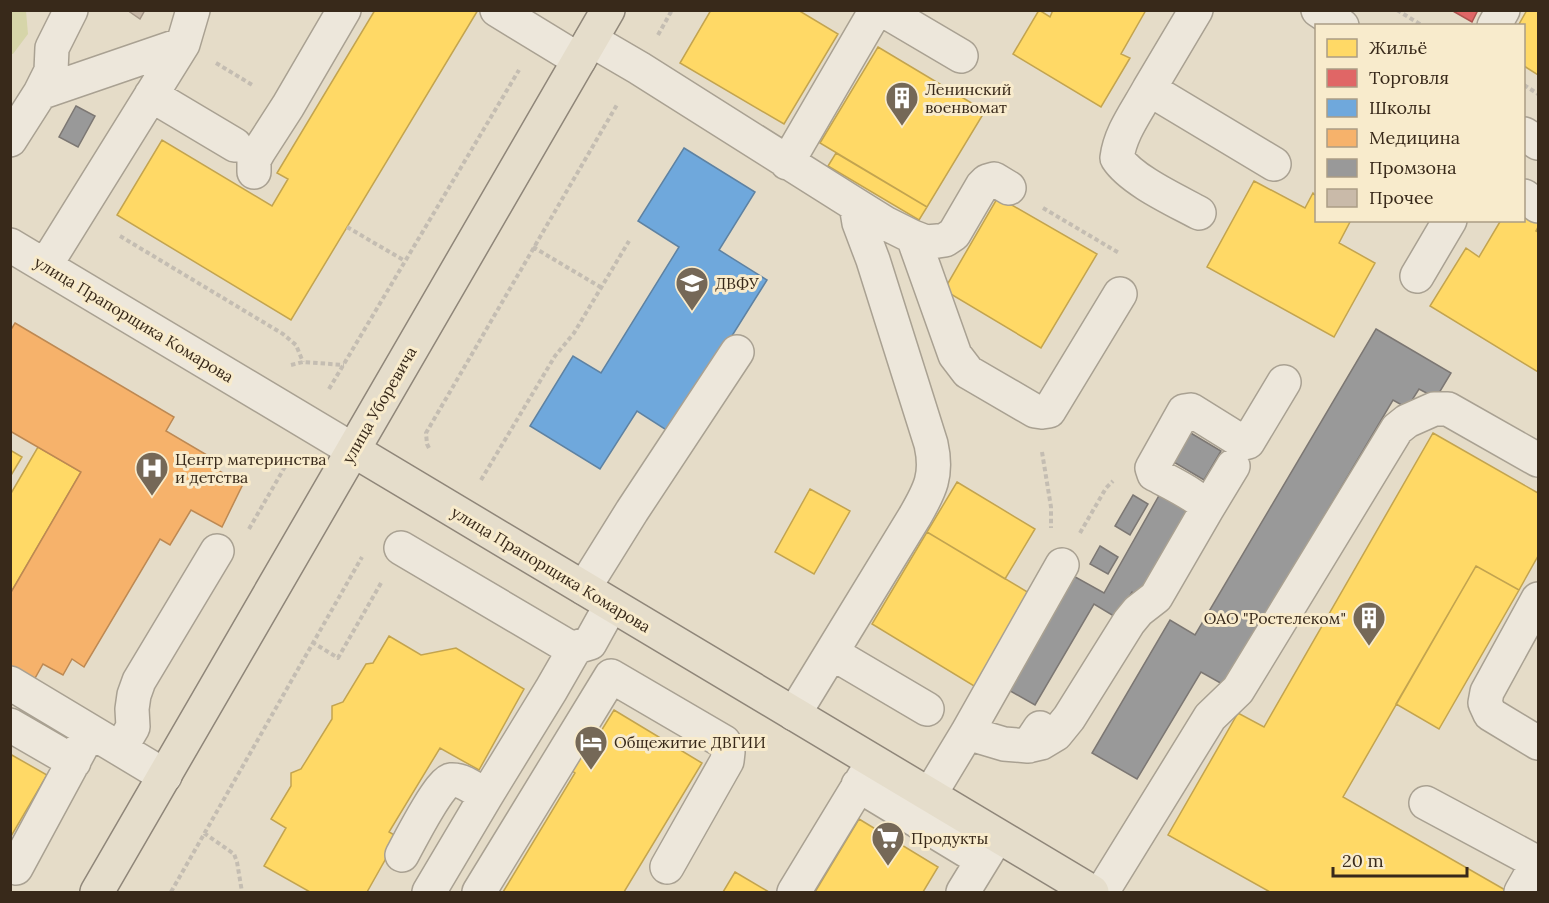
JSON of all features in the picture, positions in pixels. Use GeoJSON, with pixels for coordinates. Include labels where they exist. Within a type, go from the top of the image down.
{"type":"FeatureCollection","features":[{"type":"Feature","properties":{"kind":"main road","name":"улица Уборевича"},"geometry":{"type":"LineString","coordinates":[[97,892],[608,10]]}},
{"type":"Feature","properties":{"kind":"main road","name":"улица Прапорщика Комарова"},"geometry":{"type":"LineString","coordinates":[[353,450],[794,714],[865,773],[929,796],[989,848],[1092,892]]}},
{"type":"Feature","properties":{"kind":"street"},"geometry":{"type":"LineString","coordinates":[[10,140],[51,71],[52,48],[71,10]]}},
{"type":"Feature","properties":{"kind":"street"},"geometry":{"type":"LineString","coordinates":[[45,266],[183,44],[193,10]]}},
{"type":"Feature","properties":{"kind":"street"},"geometry":{"type":"LineString","coordinates":[[254,172],[254,160],[344,10]]}},
{"type":"Feature","properties":{"kind":"street"},"geometry":{"type":"LineString","coordinates":[[497,10],[540,36],[639,68],[855,205],[885,223],[926,242],[945,240],[954,234],[984,183],[994,179],[1009,188]]}},
{"type":"Feature","properties":{"kind":"street"},"geometry":{"type":"LineString","coordinates":[[787,163],[876,10]]}},
{"type":"Feature","properties":{"kind":"street"},"geometry":{"type":"LineString","coordinates":[[882,10],[961,56]]}},
{"type":"Feature","properties":{"kind":"street"},"geometry":{"type":"LineString","coordinates":[[1196,10],[1126,130],[1117,158],[1122,165],[1143,181],[1199,213]]}},
{"type":"Feature","properties":{"kind":"street"},"geometry":{"type":"LineString","coordinates":[[1317,10],[1339,24]]}},
{"type":"Feature","properties":{"kind":"street"},"geometry":{"type":"LineString","coordinates":[[1495,24],[1503,10]]}},
{"type":"Feature","properties":{"kind":"street"},"geometry":{"type":"LineString","coordinates":[[40,93],[183,44]]}},
{"type":"Feature","properties":{"kind":"street"},"geometry":{"type":"LineString","coordinates":[[1149,89],[1274,164]]}},
{"type":"Feature","properties":{"kind":"street"},"geometry":{"type":"LineString","coordinates":[[151,95],[235,145]]}},
{"type":"Feature","properties":{"kind":"street"},"geometry":{"type":"LineString","coordinates":[[1525,135],[1539,143]]}},
{"type":"Feature","properties":{"kind":"street"},"geometry":{"type":"LineString","coordinates":[[1525,197],[1539,206]]}},
{"type":"Feature","properties":{"kind":"street"},"geometry":{"type":"LineString","coordinates":[[794,714],[925,499],[934,460],[931,444],[855,205]]}},
{"type":"Feature","properties":{"kind":"street"},"geometry":{"type":"LineString","coordinates":[[1418,276],[1449,222]]}},
{"type":"Feature","properties":{"kind":"street"},"geometry":{"type":"LineString","coordinates":[[913,237],[955,355],[968,372],[1035,411],[1049,411],[1120,294]]}},
{"type":"Feature","properties":{"kind":"street","name":"улица Прапорщика Комарова"},"geometry":{"type":"LineString","coordinates":[[10,245],[353,450]]}},
{"type":"Feature","properties":{"kind":"street"},"geometry":{"type":"LineString","coordinates":[[584,588],[737,352]]}},
{"type":"Feature","properties":{"kind":"street"},"geometry":{"type":"LineString","coordinates":[[1207,509],[1205,504],[1198,499],[1154,474],[1152,468],[1184,411],[1191,410],[1244,443],[1248,442],[1284,382]]}},
{"type":"Feature","properties":{"kind":"street"},"geometry":{"type":"LineString","coordinates":[[1102,892],[1210,717],[1238,690],[1397,429],[1407,421],[1434,409],[1448,409],[1539,460]]}},
{"type":"Feature","properties":{"kind":"street"},"geometry":{"type":"LineString","coordinates":[[966,733],[1004,744],[1028,746],[1041,743],[1056,734],[1069,718],[1129,622],[1138,611],[1156,597],[1233,466]]}},
{"type":"Feature","properties":{"kind":"street"},"geometry":{"type":"LineString","coordinates":[[401,548],[604,659],[611,676],[724,742],[728,752],[727,761],[667,867]]}},
{"type":"Feature","properties":{"kind":"street"},"geometry":{"type":"LineString","coordinates":[[929,796],[966,733],[1055,550]]}},
{"type":"Feature","properties":{"kind":"street"},"geometry":{"type":"LineString","coordinates":[[120,749],[133,726],[132,709],[139,681],[217,551]]}},
{"type":"Feature","properties":{"kind":"street"},"geometry":{"type":"LineString","coordinates":[[1539,599],[1487,692],[1485,703],[1490,714],[1539,743]]}},
{"type":"Feature","properties":{"kind":"street"},"geometry":{"type":"LineString","coordinates":[[429,892],[551,690],[611,605]]}},
{"type":"Feature","properties":{"kind":"street"},"geometry":{"type":"LineString","coordinates":[[1028,746],[1102,626]]}},
{"type":"Feature","properties":{"kind":"street"},"geometry":{"type":"LineString","coordinates":[[832,652],[927,709]]}},
{"type":"Feature","properties":{"kind":"street"},"geometry":{"type":"LineString","coordinates":[[479,892],[611,676]]}},
{"type":"Feature","properties":{"kind":"street"},"geometry":{"type":"LineString","coordinates":[[10,682],[165,776]]}},
{"type":"Feature","properties":{"kind":"street"},"geometry":{"type":"LineString","coordinates":[[551,690],[589,713]]}},
{"type":"Feature","properties":{"kind":"street"},"geometry":{"type":"LineString","coordinates":[[10,725],[74,762]]}},
{"type":"Feature","properties":{"kind":"street"},"geometry":{"type":"LineString","coordinates":[[15,868],[90,731]]}},
{"type":"Feature","properties":{"kind":"street"},"geometry":{"type":"LineString","coordinates":[[794,892],[865,773],[989,848],[963,892]]}},
{"type":"Feature","properties":{"kind":"street"},"geometry":{"type":"LineString","coordinates":[[402,855],[445,783],[450,780],[464,783],[486,796]]}},
{"type":"Feature","properties":{"kind":"street"},"geometry":{"type":"LineString","coordinates":[[1426,803],[1538,862],[1521,892]]}},
{"type":"Feature","properties":{"kind":"path"},"geometry":{"type":"LineString","coordinates":[[1397,10],[1420,24]]}},
{"type":"Feature","properties":{"kind":"path"},"geometry":{"type":"LineString","coordinates":[[327,392],[540,36]]}},
{"type":"Feature","properties":{"kind":"path"},"geometry":{"type":"LineString","coordinates":[[183,44],[288,106]]}},
{"type":"Feature","properties":{"kind":"path"},"geometry":{"type":"LineString","coordinates":[[432,453],[427,444],[426,433],[639,68]]}},
{"type":"Feature","properties":{"kind":"path"},"geometry":{"type":"LineString","coordinates":[[1525,86],[1539,94]]}},
{"type":"Feature","properties":{"kind":"path"},"geometry":{"type":"LineString","coordinates":[[1009,188],[1123,255],[1129,261],[1129,272],[1120,294]]}},
{"type":"Feature","properties":{"kind":"path"},"geometry":{"type":"LineString","coordinates":[[347,228],[405,261]]}},
{"type":"Feature","properties":{"kind":"path"},"geometry":{"type":"LineString","coordinates":[[120,236],[283,334],[296,345],[303,362],[344,365]]}},
{"type":"Feature","properties":{"kind":"path"},"geometry":{"type":"LineString","coordinates":[[477,487],[555,356],[574,333],[629,241]]}},
{"type":"Feature","properties":{"kind":"path"},"geometry":{"type":"LineString","coordinates":[[533,248],[602,288]]}},
{"type":"Feature","properties":{"kind":"path"},"geometry":{"type":"LineString","coordinates":[[1035,411],[1051,507],[1055,550]]}},
{"type":"Feature","properties":{"kind":"path"},"geometry":{"type":"LineString","coordinates":[[253,521],[292,455]]}},
{"type":"Feature","properties":{"kind":"path"},"geometry":{"type":"LineString","coordinates":[[1055,550],[1106,488],[1120,475],[1152,468]]}},
{"type":"Feature","properties":{"kind":"path"},"geometry":{"type":"LineString","coordinates":[[312,642],[338,658],[401,548]]}},
{"type":"Feature","properties":{"kind":"path"},"geometry":{"type":"LineString","coordinates":[[171,892],[364,552]]}},
{"type":"Feature","properties":{"kind":"path"},"geometry":{"type":"LineString","coordinates":[[204,833],[234,854],[242,892]]}},
{"type":"Feature","properties":{"kind":"green space"},"geometry":{"type":"Polygon","coordinates":[[[11,10],[26,11],[28,34],[13,54],[11,54],[11,10]]]}},
{"type":"Feature","properties":{"kind":"building: Жильё"},"geometry":{"type":"Polygon","coordinates":[[[375,10],[478,10],[291,320],[117,215],[162,140],[272,206],[288,179],[277,173],[375,10]]]}},
{"type":"Feature","properties":{"kind":"building: Жильё"},"geometry":{"type":"Polygon","coordinates":[[[711,10],[798,10],[838,34],[784,124],[680,63],[711,10]]]}},
{"type":"Feature","properties":{"kind":"building: Жильё"},"geometry":{"type":"Polygon","coordinates":[[[1039,10],[1050,17],[1053,10],[1146,10],[1121,54],[1130,58],[1101,107],[1013,54],[1039,10]]]}},
{"type":"Feature","properties":{"kind":"building: Жильё"},"geometry":{"type":"Polygon","coordinates":[[[1527,10],[1538,10],[1538,75],[1525,67],[1525,24],[1519,24],[1527,10]]]}},
{"type":"Feature","properties":{"kind":"building: Жильё","name":"Ленинский военвомат"},"geometry":{"type":"Polygon","coordinates":[[[878,47],[985,111],[927,207],[820,143],[878,47]]]}},
{"type":"Feature","properties":{"kind":"building: Жильё"},"geometry":{"type":"Polygon","coordinates":[[[836,153],[927,207],[919,220],[828,166],[836,153]]]}},
{"type":"Feature","properties":{"kind":"building: Жильё"},"geometry":{"type":"Polygon","coordinates":[[[1254,181],[1305,208],[1313,193],[1315,195],[1315,222],[1350,222],[1339,243],[1375,263],[1334,337],[1207,267],[1254,181]]]}},
{"type":"Feature","properties":{"kind":"building: Жильё"},"geometry":{"type":"Polygon","coordinates":[[[998,197],[1097,254],[1041,348],[944,290],[998,197]]]}},
{"type":"Feature","properties":{"kind":"building: Жильё"},"geometry":{"type":"Polygon","coordinates":[[[1525,209],[1538,217],[1536,231],[1538,232],[1538,372],[1430,306],[1466,248],[1479,257],[1500,222],[1525,222],[1525,209]]]}},
{"type":"Feature","properties":{"kind":"building: Жильё","name":"ОАО \"Ростелеком\""},"geometry":{"type":"Polygon","coordinates":[[[1433,433],[1538,493],[1538,556],[1519,590],[1476,566],[1343,797],[1507,891],[1270,892],[1168,835],[1238,713],[1264,727],[1433,433]]]}},
{"type":"Feature","properties":{"kind":"building: Жильё"},"geometry":{"type":"Polygon","coordinates":[[[38,447],[81,472],[10,594],[10,495],[38,447]]]}},
{"type":"Feature","properties":{"kind":"building: Жильё"},"geometry":{"type":"Polygon","coordinates":[[[10,450],[22,457],[10,477],[10,450]]]}},
{"type":"Feature","properties":{"kind":"building: Жильё"},"geometry":{"type":"Polygon","coordinates":[[[957,482],[1035,529],[1005,579],[927,532],[957,482]]]}},
{"type":"Feature","properties":{"kind":"building: Жильё"},"geometry":{"type":"Polygon","coordinates":[[[810,489],[850,511],[814,574],[775,552],[810,489]]]}},
{"type":"Feature","properties":{"kind":"building: Жильё"},"geometry":{"type":"Polygon","coordinates":[[[927,532],[1034,596],[979,689],[872,624],[927,532]]]}},
{"type":"Feature","properties":{"kind":"building: Жильё"},"geometry":{"type":"Polygon","coordinates":[[[1476,566],[1519,590],[1439,729],[1396,704],[1476,566]]]}},
{"type":"Feature","properties":{"kind":"building: Жильё"},"geometry":{"type":"Polygon","coordinates":[[[389,636],[421,655],[456,648],[524,689],[479,770],[440,748],[389,832],[398,837],[367,892],[310,892],[264,866],[286,828],[271,819],[291,786],[291,773],[301,769],[332,719],[332,706],[343,702],[366,664],[373,663],[389,636]]]}},
{"type":"Feature","properties":{"kind":"building: Жильё"},"geometry":{"type":"Polygon","coordinates":[[[614,710],[702,763],[624,892],[503,892],[575,773],[568,768],[582,745],[590,749],[614,710]]]}},
{"type":"Feature","properties":{"kind":"building: Жильё"},"geometry":{"type":"Polygon","coordinates":[[[10,754],[47,775],[10,838],[10,754]]]}},
{"type":"Feature","properties":{"kind":"building: Жильё"},"geometry":{"type":"Polygon","coordinates":[[[859,819],[938,867],[923,892],[815,892],[859,819]]]}},
{"type":"Feature","properties":{"kind":"building: Жильё"},"geometry":{"type":"Polygon","coordinates":[[[735,872],[769,892],[723,892],[735,872]]]}},
{"type":"Feature","properties":{"kind":"building: Торговля"},"geometry":{"type":"Polygon","coordinates":[[[1451,10],[1478,10],[1472,22],[1451,10]]]}},
{"type":"Feature","properties":{"kind":"building: Школы","name":"ДВФУ"},"geometry":{"type":"Polygon","coordinates":[[[684,148],[755,192],[719,250],[767,280],[671,433],[637,411],[600,469],[530,426],[573,356],[601,373],[679,247],[638,221],[684,148]]]}},
{"type":"Feature","properties":{"kind":"building: Медицина","name":"Центр материнства и детства"},"geometry":{"type":"Polygon","coordinates":[[[15,323],[174,417],[166,431],[217,461],[212,467],[243,484],[222,527],[191,510],[170,545],[160,539],[84,667],[72,659],[63,675],[43,664],[34,680],[10,667],[10,594],[81,472],[10,431],[10,327],[12,328],[15,323]]]}},
{"type":"Feature","properties":{"kind":"building: Промзона"},"geometry":{"type":"Polygon","coordinates":[[[76,106],[95,116],[78,147],[59,137],[76,106]]]}},
{"type":"Feature","properties":{"kind":"building: Промзона"},"geometry":{"type":"Polygon","coordinates":[[[1376,329],[1451,373],[1436,398],[1419,389],[1407,408],[1393,400],[1224,685],[1201,672],[1137,779],[1092,753],[1170,620],[1195,635],[1376,329]]]}},
{"type":"Feature","properties":{"kind":"building: Промзона"},"geometry":{"type":"Polygon","coordinates":[[[1189,432],[1221,451],[1204,480],[1172,461],[1189,432]]]}},
{"type":"Feature","properties":{"kind":"building: Промзона"},"geometry":{"type":"Polygon","coordinates":[[[1161,492],[1189,507],[1138,596],[1132,592],[1117,618],[1094,604],[1035,705],[1005,688],[1070,574],[1104,593],[1161,492]]]}},
{"type":"Feature","properties":{"kind":"building: Промзона"},"geometry":{"type":"Polygon","coordinates":[[[1133,495],[1148,504],[1130,535],[1115,526],[1133,495]]]}},
{"type":"Feature","properties":{"kind":"building: Промзона"},"geometry":{"type":"Polygon","coordinates":[[[1100,546],[1118,557],[1108,574],[1090,564],[1100,546]]]}},
{"type":"Feature","properties":{"kind":"building: Прочее"},"geometry":{"type":"Polygon","coordinates":[[[127,10],[145,10],[140,19],[127,10]]]}},
{"type":"Feature","properties":{"kind":"place","name":"Ленинский военвомат"},"geometry":{"type":"Point","coordinates":[902,127]}},
{"type":"Feature","properties":{"kind":"place","name":"ДВФУ"},"geometry":{"type":"Point","coordinates":[692,312]}},
{"type":"Feature","properties":{"kind":"place","name":"Центр материнства и детства"},"geometry":{"type":"Point","coordinates":[152,497]}},
{"type":"Feature","properties":{"kind":"place","name":"ОАО \"Ростелеком\""},"geometry":{"type":"Point","coordinates":[1369,647]}},
{"type":"Feature","properties":{"kind":"place","name":"Общежитие ДВГИИ"},"geometry":{"type":"Point","coordinates":[591,771]}},
{"type":"Feature","properties":{"kind":"place","name":"Продукты"},"geometry":{"type":"Point","coordinates":[888,867]}}]}
